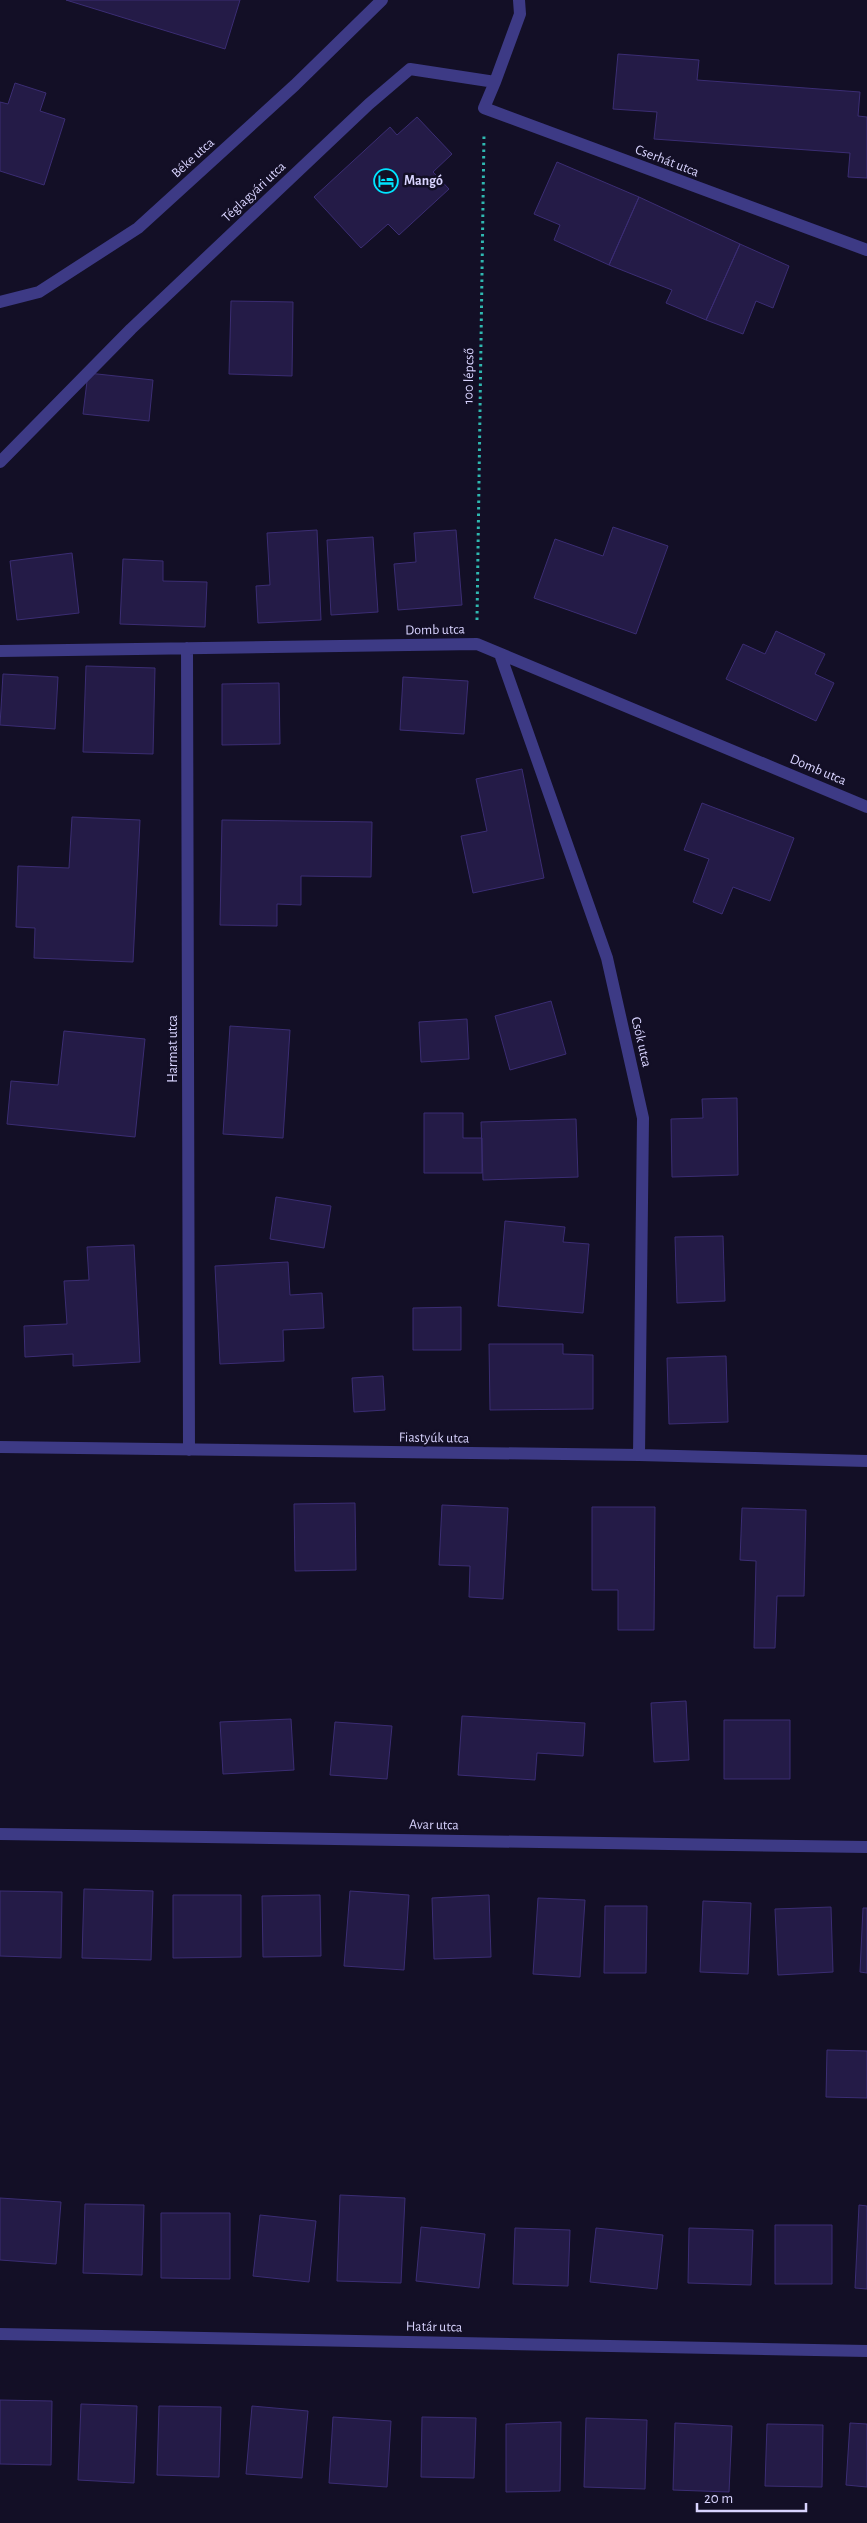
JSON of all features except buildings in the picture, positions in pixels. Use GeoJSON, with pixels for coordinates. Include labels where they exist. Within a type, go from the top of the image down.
{"type":"FeatureCollection","features":[{"type":"Feature","properties":{"kind":"street","name":"Béke utca"},"geometry":{"type":"LineString","coordinates":[[0,302],[39,292],[138,228],[295,84],[382,0]]}},
{"type":"Feature","properties":{"kind":"street"},"geometry":{"type":"LineString","coordinates":[[484,108],[496,82],[520,14],[519,0]]}},
{"type":"Feature","properties":{"kind":"street","name":"Téglagyári utca"},"geometry":{"type":"LineString","coordinates":[[0,462],[131,328],[369,104],[410,69],[496,82]]}},
{"type":"Feature","properties":{"kind":"street","name":"Cserhát utca"},"geometry":{"type":"LineString","coordinates":[[484,108],[867,250]]}},
{"type":"Feature","properties":{"kind":"street","name":"Domb utca"},"geometry":{"type":"LineString","coordinates":[[0,651],[477,644],[867,807]]}},
{"type":"Feature","properties":{"kind":"street","name":"Harmat utca"},"geometry":{"type":"LineString","coordinates":[[187,648],[189,1450]]}},
{"type":"Feature","properties":{"kind":"street","name":"Csók utca"},"geometry":{"type":"LineString","coordinates":[[500,654],[607,958],[643,1118],[638,1455]]}},
{"type":"Feature","properties":{"kind":"street","name":"Fiastyúk utca"},"geometry":{"type":"LineString","coordinates":[[0,1447],[638,1455],[867,1461]]}},
{"type":"Feature","properties":{"kind":"street","name":"Avar utca"},"geometry":{"type":"LineString","coordinates":[[0,1834],[867,1847]]}},
{"type":"Feature","properties":{"kind":"street","name":"Határ utca"},"geometry":{"type":"LineString","coordinates":[[0,2334],[867,2351]]}},
{"type":"Feature","properties":{"kind":"path","name":"100 lépcső"},"geometry":{"type":"LineString","coordinates":[[477,644],[484,108]]}},
{"type":"Feature","properties":{"kind":"place","name":"Mangó"},"geometry":{"type":"Point","coordinates":[386,181]}}]}
